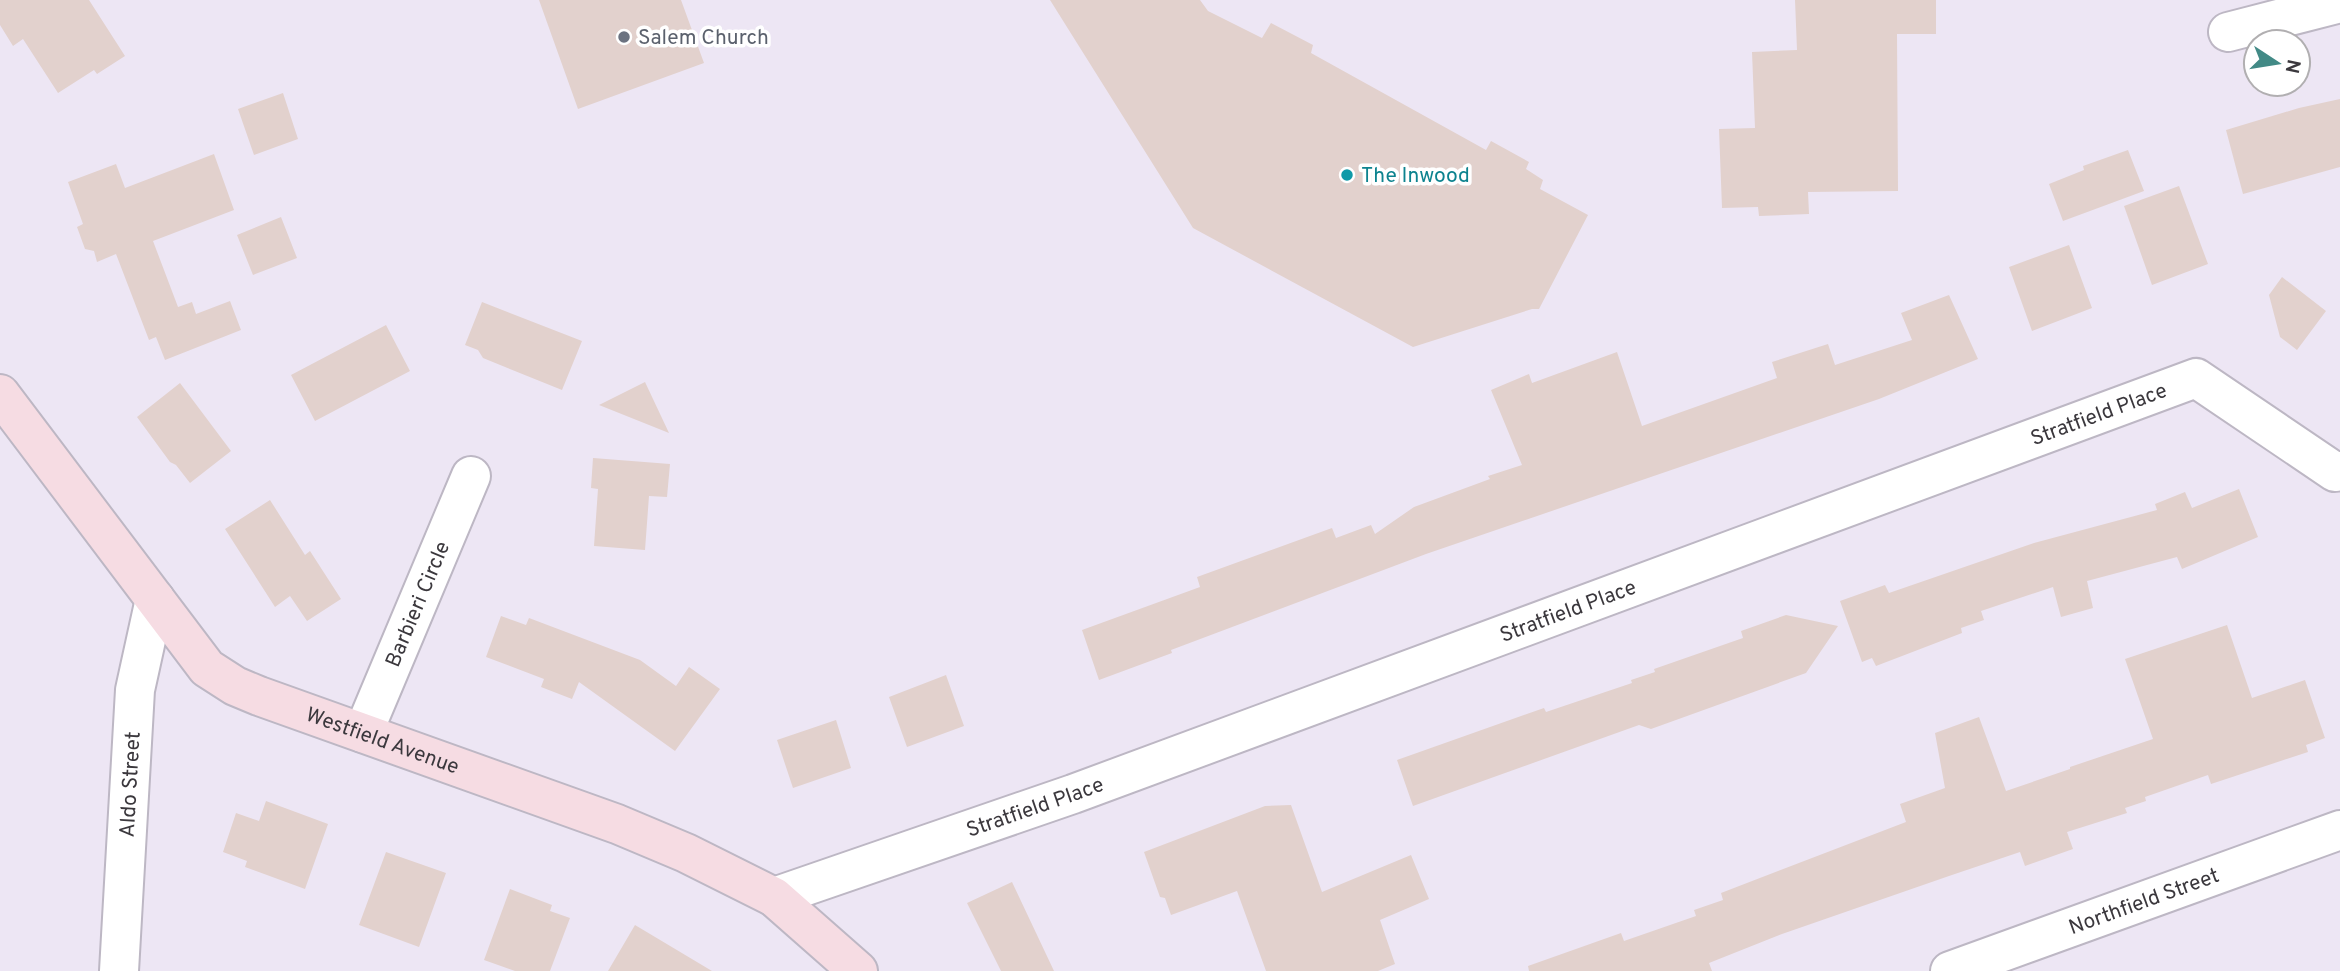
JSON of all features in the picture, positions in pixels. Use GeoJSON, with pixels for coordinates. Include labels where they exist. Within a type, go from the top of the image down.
{"type":"FeatureCollection","features":[{"type":"Feature","properties":{"kind":"street"},"geometry":{"type":"LineString","coordinates":[[2228,32],[2340,4]]}},
{"type":"Feature","properties":{"kind":"street","name":"Stratfield Place"},"geometry":{"type":"LineString","coordinates":[[774,897],[1086,790],[2196,378],[2335,472],[2340,471]]}},
{"type":"Feature","properties":{"kind":"street","name":"Westfield Avenue"},"geometry":{"type":"LineString","coordinates":[[0,394],[207,668],[235,686],[259,696],[617,824],[686,853],[774,897],[859,971]]}},
{"type":"Feature","properties":{"kind":"street","name":"Barbieri Circle"},"geometry":{"type":"LineString","coordinates":[[363,733],[471,476]]}},
{"type":"Feature","properties":{"kind":"street","name":"Aldo Street"},"geometry":{"type":"LineString","coordinates":[[119,971],[135,690],[155,599]]}},
{"type":"Feature","properties":{"kind":"street","name":"Northfield Street"},"geometry":{"type":"LineString","coordinates":[[1950,971],[2033,957],[2340,830]]}},
{"type":"Feature","properties":{"kind":"building"},"geometry":{"type":"Polygon","coordinates":[[[0,0],[89,0],[125,56],[97,74],[94,70],[58,93],[23,39],[13,46],[0,25],[0,0]]]}},
{"type":"Feature","properties":{"kind":"building","name":"Salem Church"},"geometry":{"type":"Polygon","coordinates":[[[539,0],[681,0],[704,63],[578,109],[539,0]]]}},
{"type":"Feature","properties":{"kind":"building","name":"The Inwood"},"geometry":{"type":"Polygon","coordinates":[[[1050,0],[1200,0],[1208,11],[1262,38],[1271,23],[1313,45],[1311,53],[1486,150],[1491,141],[1529,162],[1526,169],[1543,180],[1540,189],[1588,215],[1539,309],[1413,347],[1193,228],[1050,0]]]}},
{"type":"Feature","properties":{"kind":"building"},"geometry":{"type":"Polygon","coordinates":[[[1795,0],[1936,0],[1936,34],[1897,34],[1898,191],[1808,192],[1809,214],[1759,216],[1758,207],[1722,208],[1719,129],[1755,128],[1752,52],[1797,50],[1795,0]]]}},
{"type":"Feature","properties":{"kind":"building"},"geometry":{"type":"Polygon","coordinates":[[[283,93],[298,139],[254,155],[238,109],[283,93]]]}},
{"type":"Feature","properties":{"kind":"building"},"geometry":{"type":"Polygon","coordinates":[[[2340,99],[2340,167],[2243,194],[2226,130],[2340,99]]]}},
{"type":"Feature","properties":{"kind":"building"},"geometry":{"type":"Polygon","coordinates":[[[2128,150],[2144,191],[2063,221],[2049,184],[2084,170],[2083,166],[2128,150]]]}},
{"type":"Feature","properties":{"kind":"building"},"geometry":{"type":"Polygon","coordinates":[[[214,154],[234,210],[153,241],[178,307],[192,302],[196,314],[230,301],[241,330],[165,360],[156,337],[149,340],[116,254],[97,262],[94,251],[85,249],[77,227],[83,224],[68,182],[116,164],[125,188],[214,154]]]}},
{"type":"Feature","properties":{"kind":"building"},"geometry":{"type":"Polygon","coordinates":[[[2179,186],[2208,264],[2152,285],[2124,206],[2179,186]]]}},
{"type":"Feature","properties":{"kind":"building"},"geometry":{"type":"Polygon","coordinates":[[[281,217],[297,258],[253,275],[237,235],[281,217]]]}},
{"type":"Feature","properties":{"kind":"building"},"geometry":{"type":"Polygon","coordinates":[[[2069,245],[2092,308],[2032,331],[2009,267],[2069,245]]]}},
{"type":"Feature","properties":{"kind":"building"},"geometry":{"type":"Polygon","coordinates":[[[2282,277],[2326,311],[2297,350],[2280,337],[2269,295],[2282,277]]]}},
{"type":"Feature","properties":{"kind":"building"},"geometry":{"type":"Polygon","coordinates":[[[1949,295],[1978,359],[1879,399],[1426,554],[1171,650],[1172,653],[1099,680],[1082,630],[1200,587],[1197,577],[1332,528],[1336,538],[1371,525],[1375,534],[1414,507],[1522,465],[1491,390],[1529,374],[1532,383],[1617,352],[1642,426],[1777,378],[1772,362],[1828,344],[1835,365],[1912,340],[1901,313],[1949,295]]]}},
{"type":"Feature","properties":{"kind":"building"},"geometry":{"type":"Polygon","coordinates":[[[482,302],[582,341],[562,390],[483,358],[478,350],[465,345],[482,302]]]}},
{"type":"Feature","properties":{"kind":"building"},"geometry":{"type":"Polygon","coordinates":[[[386,325],[410,371],[315,421],[291,375],[386,325]]]}},
{"type":"Feature","properties":{"kind":"building"},"geometry":{"type":"Polygon","coordinates":[[[645,382],[669,433],[599,405],[645,382]]]}},
{"type":"Feature","properties":{"kind":"building"},"geometry":{"type":"Polygon","coordinates":[[[180,383],[231,451],[190,483],[176,465],[170,462],[137,417],[180,383]]]}},
{"type":"Feature","properties":{"kind":"building"},"geometry":{"type":"Polygon","coordinates":[[[593,458],[670,464],[667,497],[649,496],[645,550],[594,546],[598,489],[591,488],[593,458]]]}},
{"type":"Feature","properties":{"kind":"building"},"geometry":{"type":"Polygon","coordinates":[[[2239,489],[2258,537],[2182,569],[2177,557],[2087,581],[2093,608],[2061,617],[2053,587],[1981,611],[1984,620],[1961,628],[1962,633],[1876,666],[1872,658],[1862,662],[1840,601],[1885,585],[1889,593],[2034,543],[2157,510],[2155,504],[2185,492],[2192,508],[2239,489]]]}},
{"type":"Feature","properties":{"kind":"building"},"geometry":{"type":"Polygon","coordinates":[[[270,500],[305,555],[310,551],[341,599],[307,621],[290,596],[275,607],[225,529],[270,500]]]}},
{"type":"Feature","properties":{"kind":"building"},"geometry":{"type":"Polygon","coordinates":[[[1786,615],[1838,626],[1806,673],[1651,729],[1639,725],[1413,806],[1397,760],[1544,708],[1546,712],[1632,683],[1631,680],[1655,672],[1654,669],[1743,638],[1741,631],[1786,615]]]}},
{"type":"Feature","properties":{"kind":"building"},"geometry":{"type":"Polygon","coordinates":[[[501,616],[526,625],[529,618],[640,660],[676,686],[689,667],[720,689],[675,751],[579,682],[572,699],[541,687],[544,679],[486,657],[501,616]]]}},
{"type":"Feature","properties":{"kind":"building"},"geometry":{"type":"Polygon","coordinates":[[[2227,625],[2252,698],[2305,680],[2325,738],[2306,745],[2308,752],[2211,784],[2208,775],[2145,797],[2146,801],[2125,808],[2127,813],[2067,832],[2073,849],[2025,866],[2020,852],[1782,934],[1709,963],[1712,971],[1529,971],[1528,966],[1621,933],[1624,941],[1696,916],[1694,910],[1723,900],[1721,893],[1906,822],[1900,804],[1945,788],[1935,733],[1979,717],[2006,791],[2153,739],[2125,659],[2227,625]]]}},
{"type":"Feature","properties":{"kind":"building"},"geometry":{"type":"Polygon","coordinates":[[[946,675],[964,726],[907,747],[889,697],[946,675]]]}},
{"type":"Feature","properties":{"kind":"building"},"geometry":{"type":"Polygon","coordinates":[[[836,720],[851,768],[793,788],[777,740],[836,720]]]}},
{"type":"Feature","properties":{"kind":"building"},"geometry":{"type":"Polygon","coordinates":[[[266,801],[328,824],[305,889],[245,867],[247,861],[223,852],[236,813],[259,821],[266,801]]]}},
{"type":"Feature","properties":{"kind":"building"},"geometry":{"type":"Polygon","coordinates":[[[1291,805],[1322,892],[1411,855],[1429,899],[1380,920],[1395,964],[1378,971],[1266,971],[1237,891],[1171,915],[1165,898],[1160,897],[1144,852],[1265,806],[1291,805]]]}},
{"type":"Feature","properties":{"kind":"building"},"geometry":{"type":"Polygon","coordinates":[[[386,852],[446,873],[419,947],[359,925],[386,852]]]}},
{"type":"Feature","properties":{"kind":"building"},"geometry":{"type":"Polygon","coordinates":[[[1012,882],[1054,971],[1001,971],[967,903],[1012,882]]]}},
{"type":"Feature","properties":{"kind":"building"},"geometry":{"type":"Polygon","coordinates":[[[510,889],[552,905],[550,911],[570,918],[550,971],[515,971],[484,960],[510,889]]]}},
{"type":"Feature","properties":{"kind":"building"},"geometry":{"type":"Polygon","coordinates":[[[635,925],[712,971],[608,971],[635,925]]]}},
{"type":"Feature","properties":{"kind":"place","name":"Salem Church"},"geometry":{"type":"Point","coordinates":[624,37]}},
{"type":"Feature","properties":{"kind":"place","name":"The Inwood"},"geometry":{"type":"Point","coordinates":[1347,175]}}]}
